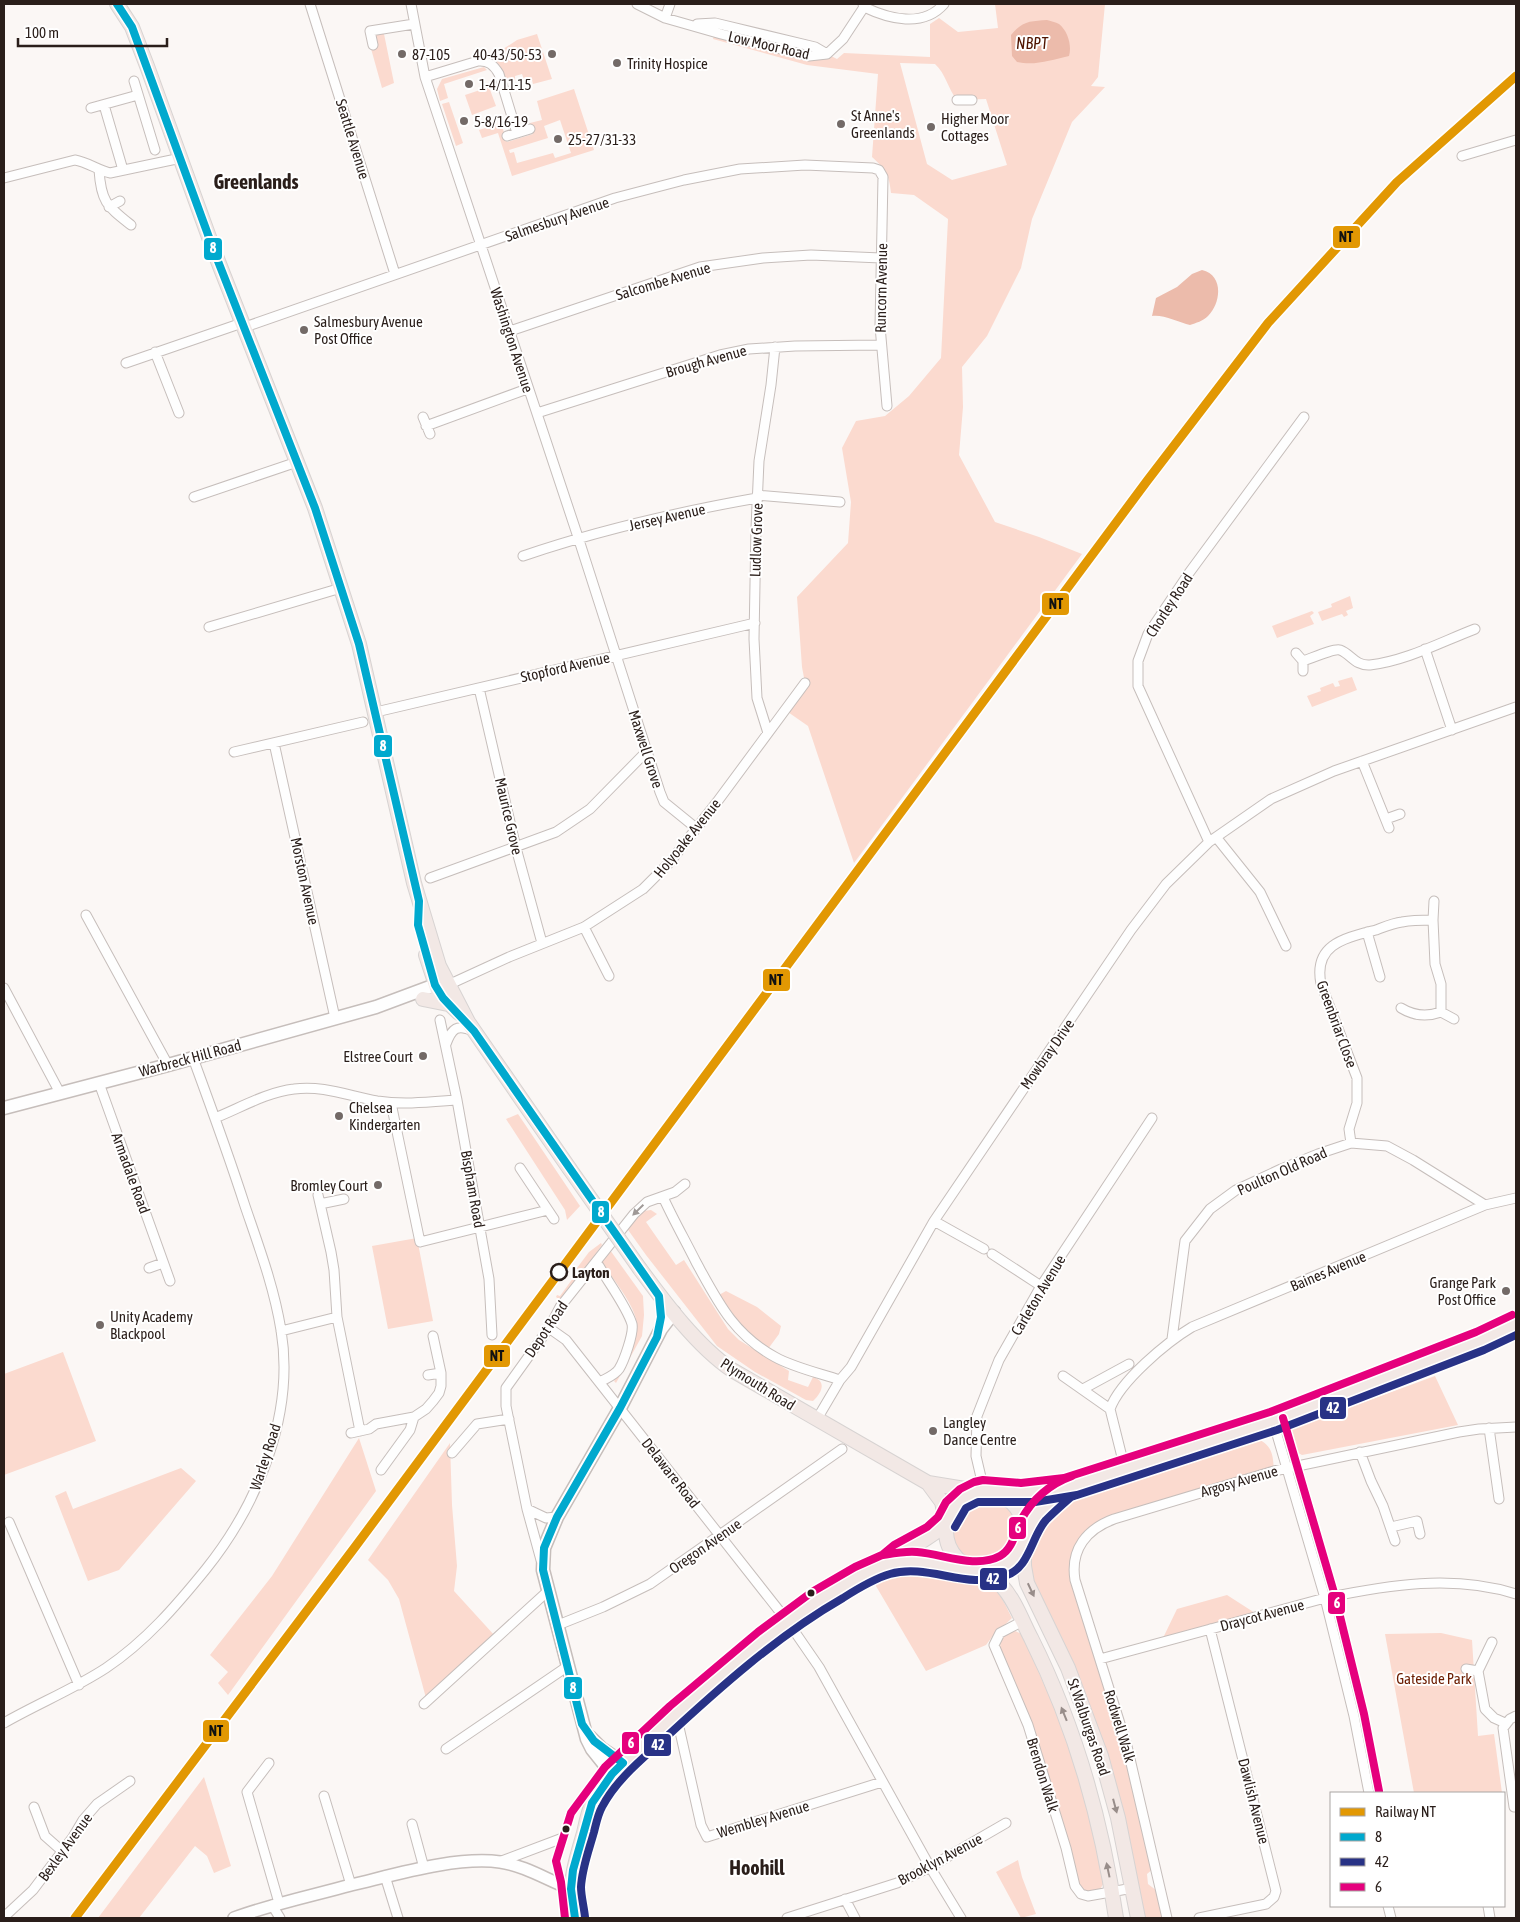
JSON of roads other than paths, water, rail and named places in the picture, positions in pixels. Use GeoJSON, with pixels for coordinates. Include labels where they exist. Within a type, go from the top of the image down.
{"type":"FeatureCollection","features":[{"type":"Feature","properties":{"kind":"main road"},"geometry":{"type":"LineString","coordinates":[[117,4],[132,27],[214,251],[315,508],[359,644],[419,901],[439,966],[443,992],[423,999]]}},
{"type":"Feature","properties":{"kind":"main road","name":"Warbreck Hill Road"},"geometry":{"type":"LineString","coordinates":[[4,1108],[376,1007],[443,992]]}},
{"type":"Feature","properties":{"kind":"main road","name":"Plymouth Road"},"geometry":{"type":"LineString","coordinates":[[443,992],[471,1027],[659,1296],[706,1349],[721,1362],[928,1483],[985,1491],[1021,1493],[1066,1488]]}},
{"type":"Feature","properties":{"kind":"main road","name":"Plymouth Road"},"geometry":{"type":"LineString","coordinates":[[443,992],[471,1027]]}},
{"type":"Feature","properties":{"kind":"main road","name":"Warbreck Hill Road"},"geometry":{"type":"LineString","coordinates":[[376,1007],[412,1003],[423,999]]}},
{"type":"Feature","properties":{"kind":"main road"},"geometry":{"type":"LineString","coordinates":[[659,1296],[662,1313],[661,1329]]}},
{"type":"Feature","properties":{"kind":"main road"},"geometry":{"type":"LineString","coordinates":[[612,1774],[592,1750],[586,1734],[543,1570],[544,1548],[556,1516],[620,1408],[661,1329],[674,1312]]}},
{"type":"Feature","properties":{"kind":"main road"},"geometry":{"type":"LineString","coordinates":[[575,1918],[571,1889],[573,1870],[592,1804],[612,1774],[720,1676],[817,1601],[860,1576],[888,1564],[922,1561],[958,1569],[995,1569],[1015,1557],[1029,1527],[1039,1513],[1066,1488],[1273,1421],[1471,1344],[1516,1324]]}},
{"type":"Feature","properties":{"kind":"main road","name":"Plymouth Road"},"geometry":{"type":"LineString","coordinates":[[928,1483],[942,1502],[946,1522]]}},
{"type":"Feature","properties":{"kind":"main road"},"geometry":{"type":"LineString","coordinates":[[888,1564],[900,1553],[933,1535],[946,1522],[957,1504],[965,1497],[985,1491],[1011,1502],[1020,1512],[1023,1521],[1024,1541]]}},
{"type":"Feature","properties":{"kind":"main road"},"geometry":{"type":"LineString","coordinates":[[946,1522],[946,1535],[951,1548],[959,1558],[978,1570]]}},
{"type":"Feature","properties":{"kind":"main road","name":"St Walburgas Road"},"geometry":{"type":"LineString","coordinates":[[1024,1541],[1024,1566],[1027,1583],[1068,1668],[1101,1756],[1118,1818],[1138,1918]]}},
{"type":"Feature","properties":{"kind":"main road","name":"St Walburgas Road"},"geometry":{"type":"LineString","coordinates":[[978,1570],[999,1583],[1005,1590],[1045,1666],[1068,1724],[1095,1812],[1116,1918]]}},
{"type":"Feature","properties":{"kind":"main road"},"geometry":{"type":"LineString","coordinates":[[586,1734],[602,1749],[623,1763]]}},
{"type":"Feature","properties":{"kind":"street","name":"Seattle Avenue"},"geometry":{"type":"LineString","coordinates":[[310,4],[395,274]]}},
{"type":"Feature","properties":{"kind":"street","name":"Washington Avenue"},"geometry":{"type":"LineString","coordinates":[[410,4],[425,77],[616,655]]}},
{"type":"Feature","properties":{"kind":"street","name":"Low Moor Road"},"geometry":{"type":"LineString","coordinates":[[637,4],[665,18],[809,56],[827,54],[843,39],[863,6]]}},
{"type":"Feature","properties":{"kind":"street"},"geometry":{"type":"LineString","coordinates":[[665,18],[670,4]]}},
{"type":"Feature","properties":{"kind":"street"},"geometry":{"type":"LineString","coordinates":[[863,6],[882,15],[901,19],[931,15],[944,4]]}},
{"type":"Feature","properties":{"kind":"street"},"geometry":{"type":"LineString","coordinates":[[373,45],[370,31],[414,24]]}},
{"type":"Feature","properties":{"kind":"street"},"geometry":{"type":"LineString","coordinates":[[425,77],[478,61],[486,61],[491,64],[499,74],[517,133]]}},
{"type":"Feature","properties":{"kind":"street"},"geometry":{"type":"LineString","coordinates":[[134,81],[155,150]]}},
{"type":"Feature","properties":{"kind":"street"},"geometry":{"type":"LineString","coordinates":[[91,108],[138,95]]}},
{"type":"Feature","properties":{"kind":"street"},"geometry":{"type":"LineString","coordinates":[[957,100],[972,100]]}},
{"type":"Feature","properties":{"kind":"street"},"geometry":{"type":"LineString","coordinates":[[104,105],[123,170]]}},
{"type":"Feature","properties":{"kind":"street"},"geometry":{"type":"LineString","coordinates":[[507,136],[530,129]]}},
{"type":"Feature","properties":{"kind":"street"},"geometry":{"type":"LineString","coordinates":[[1462,156],[1516,140]]}},
{"type":"Feature","properties":{"kind":"street"},"geometry":{"type":"LineString","coordinates":[[4,178],[75,160],[83,161],[110,173],[181,158]]}},
{"type":"Feature","properties":{"kind":"street","name":"Salmesbury Avenue"},"geometry":{"type":"LineString","coordinates":[[126,363],[480,246],[615,198],[684,180],[740,169],[805,166],[873,168],[879,170]]}},
{"type":"Feature","properties":{"kind":"street"},"geometry":{"type":"LineString","coordinates":[[100,170],[103,195],[109,207],[131,225]]}},
{"type":"Feature","properties":{"kind":"street","name":"Runcorn Avenue"},"geometry":{"type":"LineString","coordinates":[[879,170],[883,177],[880,345],[887,406]]}},
{"type":"Feature","properties":{"kind":"street"},"geometry":{"type":"LineString","coordinates":[[109,207],[120,201]]}},
{"type":"Feature","properties":{"kind":"street","name":"Salcombe Avenue"},"geometry":{"type":"LineString","coordinates":[[510,331],[700,267],[763,258],[811,255],[881,258]]}},
{"type":"Feature","properties":{"kind":"street","name":"Brough Avenue"},"geometry":{"type":"LineString","coordinates":[[537,413],[720,355],[749,348],[880,345]]}},
{"type":"Feature","properties":{"kind":"street","name":"Ludlow Grove"},"geometry":{"type":"LineString","coordinates":[[768,733],[757,698],[755,623],[757,496],[759,460],[775,347]]}},
{"type":"Feature","properties":{"kind":"street"},"geometry":{"type":"LineString","coordinates":[[155,352],[179,413]]}},
{"type":"Feature","properties":{"kind":"street"},"geometry":{"type":"LineString","coordinates":[[426,426],[527,389]]}},
{"type":"Feature","properties":{"kind":"street","name":"Chorley Road"},"geometry":{"type":"LineString","coordinates":[[1286,946],[1260,892],[1213,839],[1138,686],[1138,661],[1148,634],[1189,574],[1304,417]]}},
{"type":"Feature","properties":{"kind":"street"},"geometry":{"type":"LineString","coordinates":[[194,497],[297,462]]}},
{"type":"Feature","properties":{"kind":"street","name":"Jersey Avenue"},"geometry":{"type":"LineString","coordinates":[[523,556],[578,537],[757,496],[840,502]]}},
{"type":"Feature","properties":{"kind":"street"},"geometry":{"type":"LineString","coordinates":[[209,627],[341,588]]}},
{"type":"Feature","properties":{"kind":"street","name":"Stopford Avenue"},"geometry":{"type":"LineString","coordinates":[[376,712],[755,623]]}},
{"type":"Feature","properties":{"kind":"street"},"geometry":{"type":"LineString","coordinates":[[1296,653],[1303,666],[1338,649],[1356,662],[1367,665],[1389,661],[1425,650],[1475,628]]}},
{"type":"Feature","properties":{"kind":"street"},"geometry":{"type":"LineString","coordinates":[[1425,650],[1452,730]]}},
{"type":"Feature","properties":{"kind":"street","name":"Maxwell Grove"},"geometry":{"type":"LineString","coordinates":[[616,655],[664,802],[696,828]]}},
{"type":"Feature","properties":{"kind":"street","name":"Holyoake Avenue"},"geometry":{"type":"LineString","coordinates":[[443,992],[542,943],[584,927],[644,889],[670,862],[805,683]]}},
{"type":"Feature","properties":{"kind":"street","name":"Maurice Grove"},"geometry":{"type":"LineString","coordinates":[[479,688],[516,848],[542,943]]}},
{"type":"Feature","properties":{"kind":"street","name":"Mowbray Drive"},"geometry":{"type":"LineString","coordinates":[[817,1419],[840,1380],[851,1367],[934,1220],[1005,1114],[1166,884],[1213,839],[1271,799],[1315,778],[1516,707]]}},
{"type":"Feature","properties":{"kind":"street"},"geometry":{"type":"LineString","coordinates":[[234,752],[364,722]]}},
{"type":"Feature","properties":{"kind":"street","name":"Morston Avenue"},"geometry":{"type":"LineString","coordinates":[[274,743],[335,1018]]}},
{"type":"Feature","properties":{"kind":"street"},"geometry":{"type":"LineString","coordinates":[[430,878],[556,832],[590,809],[647,751]]}},
{"type":"Feature","properties":{"kind":"street"},"geometry":{"type":"LineString","coordinates":[[1358,763],[1389,828]]}},
{"type":"Feature","properties":{"kind":"street"},"geometry":{"type":"LineString","coordinates":[[1386,819],[1400,814]]}},
{"type":"Feature","properties":{"kind":"street"},"geometry":{"type":"LineString","coordinates":[[1434,901],[1435,964],[1441,984],[1441,1012]]}},
{"type":"Feature","properties":{"kind":"street"},"geometry":{"type":"LineString","coordinates":[[86,914],[168,1065]]}},
{"type":"Feature","properties":{"kind":"street","name":"Greenbriar Close"},"geometry":{"type":"LineString","coordinates":[[1351,1143],[1349,1130],[1357,1102],[1357,1078],[1321,984],[1319,970],[1324,956],[1334,943],[1344,938],[1403,922],[1433,920]]}},
{"type":"Feature","properties":{"kind":"street"},"geometry":{"type":"LineString","coordinates":[[584,927],[609,976]]}},
{"type":"Feature","properties":{"kind":"street"},"geometry":{"type":"LineString","coordinates":[[1367,932],[1380,977]]}},
{"type":"Feature","properties":{"kind":"street"},"geometry":{"type":"LineString","coordinates":[[4,988],[60,1093]]}},
{"type":"Feature","properties":{"kind":"street"},"geometry":{"type":"LineString","coordinates":[[1401,1008],[1408,1013],[1431,1016],[1441,1012]]}},
{"type":"Feature","properties":{"kind":"street"},"geometry":{"type":"LineString","coordinates":[[1441,1012],[1454,1019]]}},
{"type":"Feature","properties":{"kind":"street","name":"Bispham Road"},"geometry":{"type":"LineString","coordinates":[[440,1020],[457,1100],[489,1279],[492,1335]]}},
{"type":"Feature","properties":{"kind":"street"},"geometry":{"type":"LineString","coordinates":[[446,1044],[451,1032],[456,1028],[471,1027]]}},
{"type":"Feature","properties":{"kind":"street","name":"Warley Road"},"geometry":{"type":"LineString","coordinates":[[4,1723],[79,1684],[107,1667],[150,1633],[176,1606],[213,1559],[232,1531],[254,1494],[271,1448],[278,1423],[284,1362],[282,1331],[268,1274],[193,1058]]}},
{"type":"Feature","properties":{"kind":"street","name":"Armadale Road"},"geometry":{"type":"LineString","coordinates":[[99,1083],[170,1281]]}},
{"type":"Feature","properties":{"kind":"street"},"geometry":{"type":"LineString","coordinates":[[215,1118],[280,1092],[301,1088],[325,1089],[392,1103],[457,1100]]}},
{"type":"Feature","properties":{"kind":"street"},"geometry":{"type":"LineString","coordinates":[[392,1103],[420,1242],[548,1210]]}},
{"type":"Feature","properties":{"kind":"street","name":"Carleton Avenue"},"geometry":{"type":"LineString","coordinates":[[985,1491],[976,1456],[977,1416],[999,1360],[1041,1286],[1152,1118]]}},
{"type":"Feature","properties":{"kind":"street","name":"Poulton Old Road"},"geometry":{"type":"LineString","coordinates":[[1172,1339],[1185,1242],[1210,1208],[1236,1190],[1281,1169],[1351,1143],[1387,1146],[1485,1205]]}},
{"type":"Feature","properties":{"kind":"street"},"geometry":{"type":"LineString","coordinates":[[520,1168],[554,1219]]}},
{"type":"Feature","properties":{"kind":"street","name":"Depot Road"},"geometry":{"type":"LineString","coordinates":[[509,1418],[505,1391],[514,1374],[549,1328],[560,1307],[634,1214],[647,1202],[675,1192],[685,1184]]}},
{"type":"Feature","properties":{"kind":"street","name":"Plymouth Road"},"geometry":{"type":"LineString","coordinates":[[663,1197],[717,1302],[734,1325],[755,1345],[775,1358],[785,1363],[840,1380]]}},
{"type":"Feature","properties":{"kind":"street"},"geometry":{"type":"LineString","coordinates":[[1485,1205],[1516,1198]]}},
{"type":"Feature","properties":{"kind":"street"},"geometry":{"type":"LineString","coordinates":[[344,1199],[319,1200],[334,1270],[337,1317],[356,1432],[369,1429],[376,1424],[414,1417],[426,1409],[439,1394],[441,1373],[433,1336]]}},
{"type":"Feature","properties":{"kind":"street","name":"Baines Avenue"},"geometry":{"type":"LineString","coordinates":[[1172,1339],[1192,1327],[1485,1205]]}},
{"type":"Feature","properties":{"kind":"street"},"geometry":{"type":"LineString","coordinates":[[934,1220],[1041,1286]]}},
{"type":"Feature","properties":{"kind":"street"},"geometry":{"type":"LineString","coordinates":[[150,1268],[163,1263]]}},
{"type":"Feature","properties":{"kind":"street"},"geometry":{"type":"LineString","coordinates":[[595,1263],[599,1266],[626,1312],[632,1327],[626,1353],[619,1368],[614,1374],[600,1382]]}},
{"type":"Feature","properties":{"kind":"street"},"geometry":{"type":"LineString","coordinates":[[282,1331],[337,1317]]}},
{"type":"Feature","properties":{"kind":"street","name":"Delaware Road"},"geometry":{"type":"LineString","coordinates":[[549,1328],[566,1340],[788,1622],[819,1667],[930,1867],[961,1918]]}},
{"type":"Feature","properties":{"kind":"street"},"geometry":{"type":"LineString","coordinates":[[1125,1469],[1110,1409],[1115,1398],[1126,1383],[1172,1339]]}},
{"type":"Feature","properties":{"kind":"street"},"geometry":{"type":"LineString","coordinates":[[1083,1389],[1129,1364]]}},
{"type":"Feature","properties":{"kind":"street"},"geometry":{"type":"LineString","coordinates":[[428,1375],[441,1373]]}},
{"type":"Feature","properties":{"kind":"street"},"geometry":{"type":"LineString","coordinates":[[1063,1376],[1110,1409]]}},
{"type":"Feature","properties":{"kind":"street"},"geometry":{"type":"LineString","coordinates":[[381,1470],[410,1430],[414,1417]]}},
{"type":"Feature","properties":{"kind":"street"},"geometry":{"type":"LineString","coordinates":[[452,1453],[478,1424],[509,1418],[527,1509],[543,1570]]}},
{"type":"Feature","properties":{"kind":"street"},"geometry":{"type":"LineString","coordinates":[[1273,1421],[1325,1598],[1354,1716],[1368,1792]]}},
{"type":"Feature","properties":{"kind":"street","name":"Argosy Avenue"},"geometry":{"type":"LineString","coordinates":[[1085,1537],[1095,1528],[1114,1519],[1286,1468],[1459,1432],[1516,1427]]}},
{"type":"Feature","properties":{"kind":"street"},"geometry":{"type":"LineString","coordinates":[[1489,1428],[1499,1499]]}},
{"type":"Feature","properties":{"kind":"street","name":"Oregon Avenue"},"geometry":{"type":"LineString","coordinates":[[558,1625],[603,1607],[650,1584],[842,1449]]}},
{"type":"Feature","properties":{"kind":"street"},"geometry":{"type":"LineString","coordinates":[[1360,1452],[1371,1481],[1384,1506],[1395,1540]]}},
{"type":"Feature","properties":{"kind":"street"},"geometry":{"type":"LineString","coordinates":[[527,1509],[546,1518],[556,1516]]}},
{"type":"Feature","properties":{"kind":"street"},"geometry":{"type":"LineString","coordinates":[[1391,1527],[1417,1521],[1420,1534]]}},
{"type":"Feature","properties":{"kind":"street"},"geometry":{"type":"LineString","coordinates":[[9,1522],[79,1684]]}},
{"type":"Feature","properties":{"kind":"street","name":"Rodwell Walk"},"geometry":{"type":"LineString","coordinates":[[1085,1537],[1078,1551],[1074,1573],[1134,1771],[1167,1918]]}},
{"type":"Feature","properties":{"kind":"street","name":"Draycot Avenue"},"geometry":{"type":"LineString","coordinates":[[1100,1659],[1325,1598],[1394,1586],[1447,1582],[1485,1585],[1516,1594]]}},
{"type":"Feature","properties":{"kind":"street"},"geometry":{"type":"LineString","coordinates":[[424,1704],[549,1590]]}},
{"type":"Feature","properties":{"kind":"street","name":"Brendon Walk"},"geometry":{"type":"LineString","coordinates":[[1022,1621],[1000,1633],[994,1645],[1028,1725],[1066,1848],[1075,1886],[1081,1894],[1088,1896],[1132,1888]]}},
{"type":"Feature","properties":{"kind":"street","name":"Dawlish Avenue"},"geometry":{"type":"LineString","coordinates":[[1199,1918],[1266,1904],[1274,1897],[1276,1891],[1210,1629]]}},
{"type":"Feature","properties":{"kind":"street"},"geometry":{"type":"LineString","coordinates":[[1492,1642],[1478,1671],[1485,1709],[1494,1718],[1505,1723]]}},
{"type":"Feature","properties":{"kind":"street"},"geometry":{"type":"LineString","coordinates":[[446,1749],[568,1666]]}},
{"type":"Feature","properties":{"kind":"street"},"geometry":{"type":"LineString","coordinates":[[1466,1669],[1478,1671]]}},
{"type":"Feature","properties":{"kind":"street","name":"Wembley Avenue"},"geometry":{"type":"LineString","coordinates":[[676,1714],[701,1825],[707,1837],[882,1782]]}},
{"type":"Feature","properties":{"kind":"street"},"geometry":{"type":"LineString","coordinates":[[1515,1807],[1503,1728],[1510,1718],[1516,1716]]}},
{"type":"Feature","properties":{"kind":"street"},"geometry":{"type":"LineString","coordinates":[[269,1763],[247,1792],[280,1918]]}},
{"type":"Feature","properties":{"kind":"street","name":"Bexley Avenue"},"geometry":{"type":"LineString","coordinates":[[4,1917],[33,1890],[73,1837],[83,1820],[97,1804],[130,1781]]}},
{"type":"Feature","properties":{"kind":"street"},"geometry":{"type":"LineString","coordinates":[[324,1796],[351,1885]]}},
{"type":"Feature","properties":{"kind":"street"},"geometry":{"type":"LineString","coordinates":[[34,1807],[45,1836],[62,1851]]}},
{"type":"Feature","properties":{"kind":"street","name":"Brooklyn Avenue"},"geometry":{"type":"LineString","coordinates":[[787,1918],[897,1882],[930,1867],[1006,1823]]}},
{"type":"Feature","properties":{"kind":"street"},"geometry":{"type":"LineString","coordinates":[[412,1824],[424,1868]]}},
{"type":"Feature","properties":{"kind":"street"},"geometry":{"type":"LineString","coordinates":[[498,1862],[560,1839]]}},
{"type":"Feature","properties":{"kind":"street"},"geometry":{"type":"LineString","coordinates":[[234,1918],[275,1904],[385,1876],[456,1864],[498,1862],[526,1869],[571,1889]]}},
{"type":"Feature","properties":{"kind":"street"},"geometry":{"type":"LineString","coordinates":[[385,1876],[398,1918]]}},
{"type":"Feature","properties":{"kind":"street"},"geometry":{"type":"LineString","coordinates":[[845,1900],[855,1918]]}},
{"type":"Feature","properties":{"kind":"water","name":"NBPT"},"geometry":{"type":"Polygon","coordinates":[[[1047,20],[1059,24],[1065,31],[1070,43],[1069,56],[1037,63],[1017,62],[1012,56],[1011,35],[1023,24],[1047,20]]]}},
{"type":"Feature","properties":{"kind":"water"},"geometry":{"type":"Polygon","coordinates":[[[1202,270],[1214,277],[1218,290],[1216,304],[1208,316],[1202,321],[1190,325],[1166,317],[1152,316],[1156,298],[1177,287],[1192,274],[1202,270]]]}},
{"type":"Feature","properties":{"kind":"rail line","name":"NT"},"geometry":{"type":"LineString","coordinates":[[75,1918],[355,1547],[1147,481],[1268,323],[1397,182],[1516,76]]}},
{"type":"Feature","properties":{"kind":"place","name":"87-105"},"geometry":{"type":"Point","coordinates":[402,54]}},
{"type":"Feature","properties":{"kind":"place","name":"40-43/50-53"},"geometry":{"type":"Point","coordinates":[552,54]}},
{"type":"Feature","properties":{"kind":"place","name":"Trinity Hospice"},"geometry":{"type":"Point","coordinates":[617,63]}},
{"type":"Feature","properties":{"kind":"place","name":"1-4/11-15"},"geometry":{"type":"Point","coordinates":[469,84]}},
{"type":"Feature","properties":{"kind":"place","name":"5-8/16-19"},"geometry":{"type":"Point","coordinates":[464,121]}},
{"type":"Feature","properties":{"kind":"place","name":"St Anne's Greenlands"},"geometry":{"type":"Point","coordinates":[841,124]}},
{"type":"Feature","properties":{"kind":"place","name":"Higher Moor Cottages"},"geometry":{"type":"Point","coordinates":[931,127]}},
{"type":"Feature","properties":{"kind":"place","name":"25-27/31-33"},"geometry":{"type":"Point","coordinates":[558,139]}},
{"type":"Feature","properties":{"kind":"place","name":"Salmesbury Avenue Post Office"},"geometry":{"type":"Point","coordinates":[304,330]}},
{"type":"Feature","properties":{"kind":"place","name":"Elstree Court"},"geometry":{"type":"Point","coordinates":[423,1056]}},
{"type":"Feature","properties":{"kind":"place","name":"Chelsea Kindergarten"},"geometry":{"type":"Point","coordinates":[339,1116]}},
{"type":"Feature","properties":{"kind":"place","name":"Bromley Court"},"geometry":{"type":"Point","coordinates":[378,1185]}},
{"type":"Feature","properties":{"kind":"place","name":"Layton"},"geometry":{"type":"Point","coordinates":[559,1272]}},
{"type":"Feature","properties":{"kind":"place","name":"Grange Park Post Office"},"geometry":{"type":"Point","coordinates":[1506,1291]}},
{"type":"Feature","properties":{"kind":"place","name":"Unity Academy Blackpool"},"geometry":{"type":"Point","coordinates":[100,1325]}},
{"type":"Feature","properties":{"kind":"place","name":"Langley Dance Centre"},"geometry":{"type":"Point","coordinates":[933,1431]}},
{"type":"Feature","properties":{"kind":"district","name":"Greenlands"},"geometry":{"type":"Point","coordinates":[256,181]}},
{"type":"Feature","properties":{"kind":"district","name":"Hoohill"},"geometry":{"type":"Point","coordinates":[757,1867]}},
{"type":"Feature","properties":{"kind":"park label","name":"Gateside Park"},"geometry":{"type":"Point","coordinates":[1434,1678]}}]}
